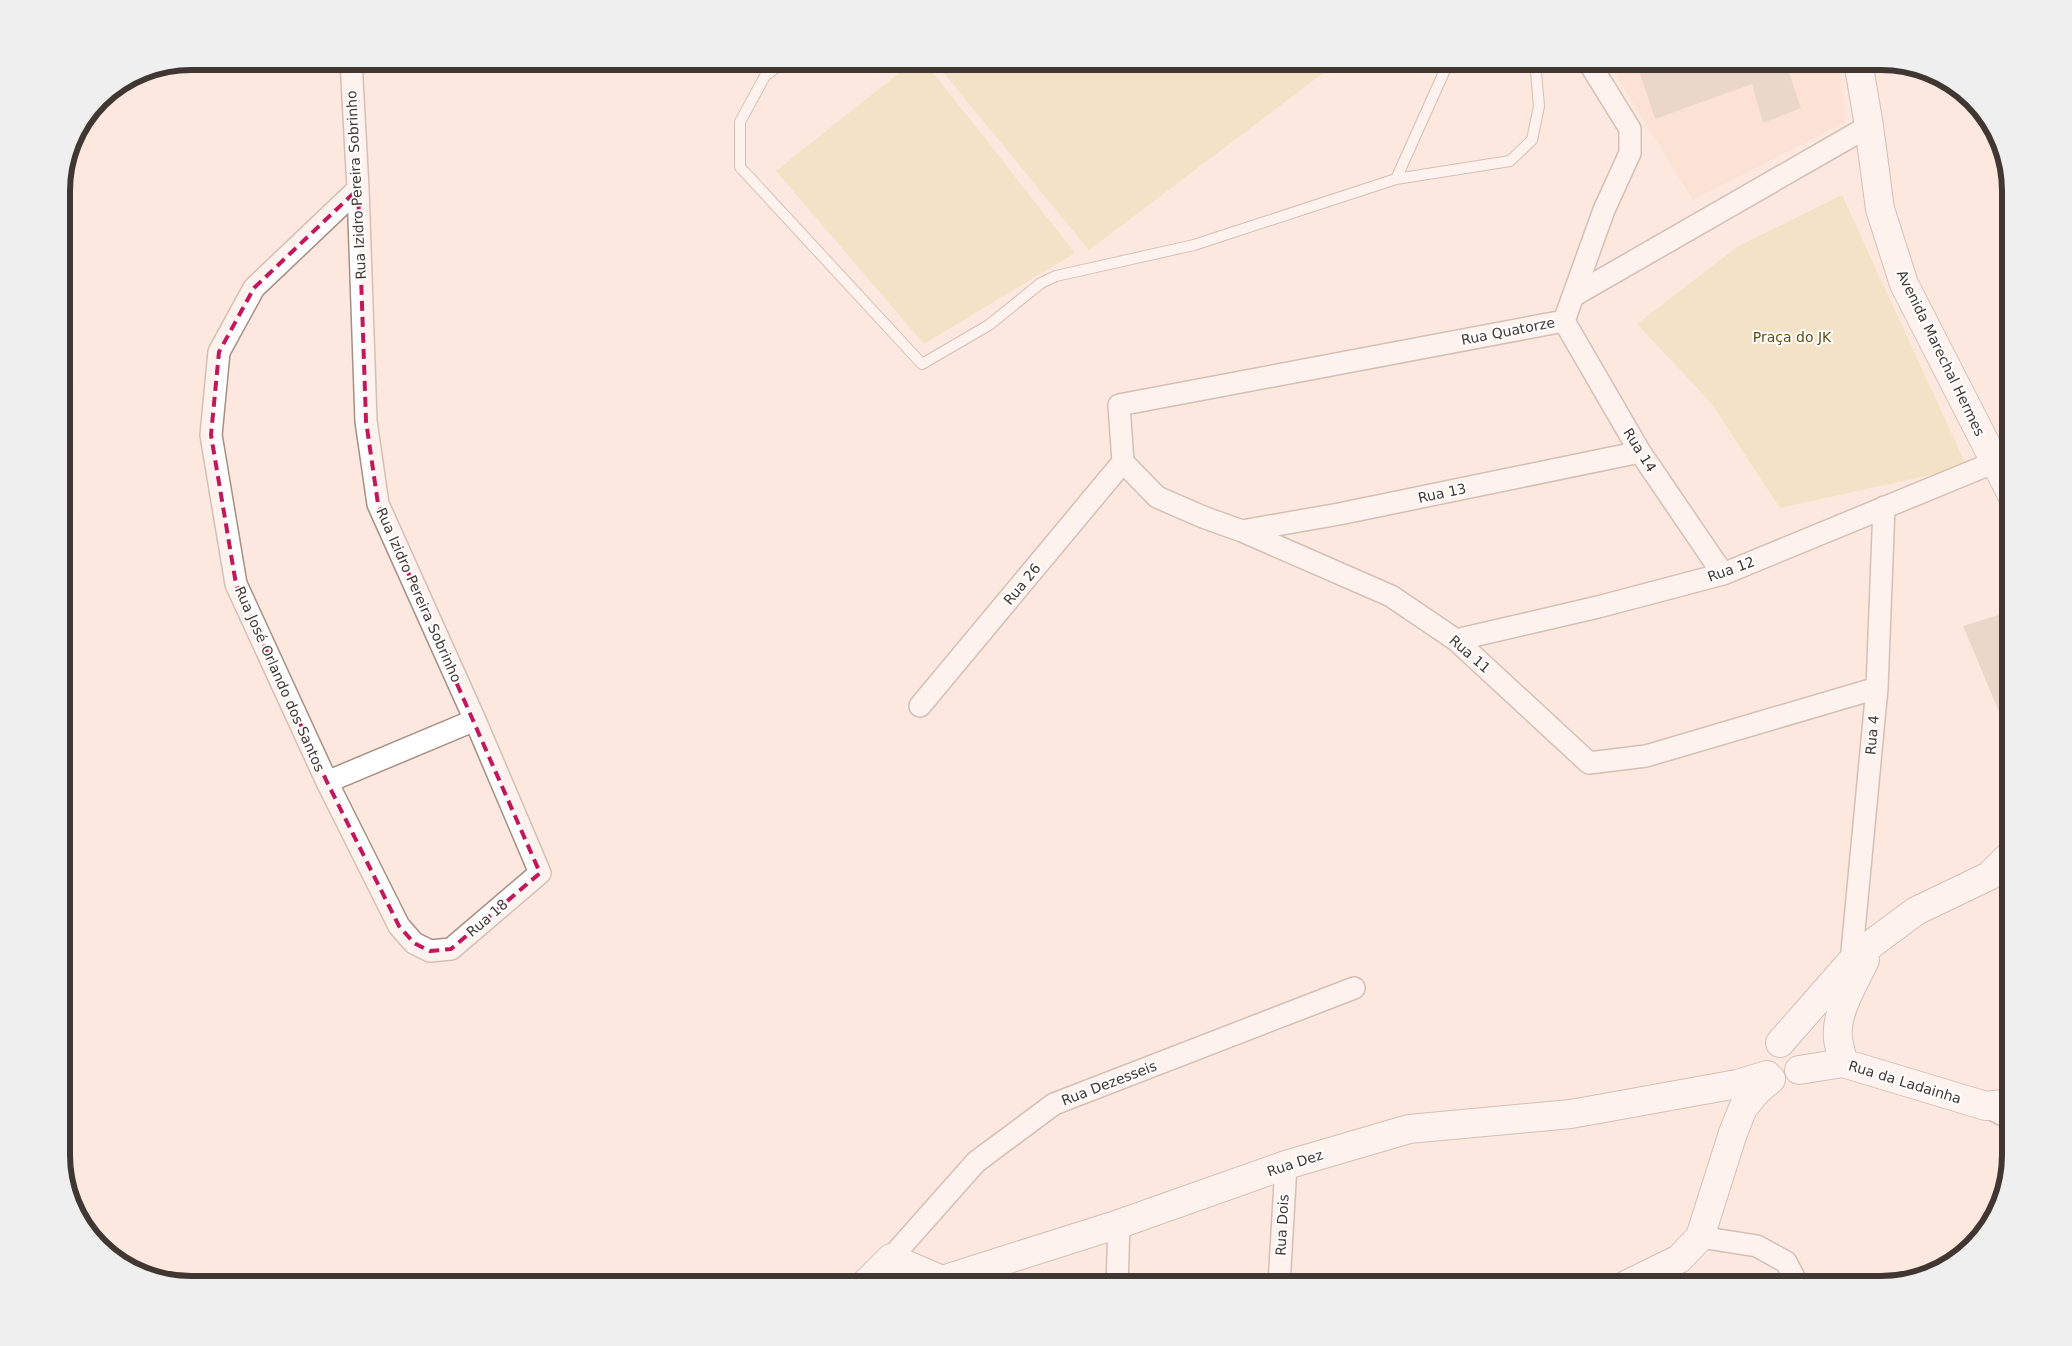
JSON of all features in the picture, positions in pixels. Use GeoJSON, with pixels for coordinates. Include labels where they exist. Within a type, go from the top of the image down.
{"type":"FeatureCollection","features":[{"type":"Feature","properties":{"kind":"street","name":"Rua Izidro Pereira Sobrinho"},"geometry":{"type":"LineString","coordinates":[[351,70],[358,189],[366,421],[378,504],[475,720],[540,873]]}},
{"type":"Feature","properties":{"kind":"street","name":"Rua Quatorze"},"geometry":{"type":"LineString","coordinates":[[1123,462],[1119,405],[1564,321],[1604,210],[1630,153],[1630,129],[1594,70]]}},
{"type":"Feature","properties":{"kind":"street","name":"Avenida Marechal Hermes"},"geometry":{"type":"LineString","coordinates":[[1860,70],[1880,209],[1904,284],[2002,476]]}},
{"type":"Feature","properties":{"kind":"street"},"geometry":{"type":"LineString","coordinates":[[1573,296],[1869,126]]}},
{"type":"Feature","properties":{"kind":"street","name":"Rua José Orlando dos Santos"},"geometry":{"type":"LineString","coordinates":[[358,189],[254,288],[219,352],[211,435],[236,584],[327,782],[399,926],[414,944],[430,951]]}},
{"type":"Feature","properties":{"kind":"street","name":"Rua 14"},"geometry":{"type":"LineString","coordinates":[[1564,321],[1640,452],[1723,574]]}},
{"type":"Feature","properties":{"kind":"street","name":"Rua 13"},"geometry":{"type":"LineString","coordinates":[[1242,530],[1340,514],[1640,452]]}},
{"type":"Feature","properties":{"kind":"street","name":"Rua 11"},"geometry":{"type":"LineString","coordinates":[[1123,462],[1157,498],[1203,517],[1242,530],[1391,596],[1456,640],[1589,763],[1646,756],[1877,688]]}},
{"type":"Feature","properties":{"kind":"street","name":"Rua 26"},"geometry":{"type":"LineString","coordinates":[[920,706],[1123,462]]}},
{"type":"Feature","properties":{"kind":"street","name":"Rua 12"},"geometry":{"type":"LineString","coordinates":[[1456,640],[1598,607],[1723,574],[1995,462]]}},
{"type":"Feature","properties":{"kind":"street","name":"Rua 4"},"geometry":{"type":"LineString","coordinates":[[1851,962],[1877,688],[1884,507]]}},
{"type":"Feature","properties":{"kind":"street"},"geometry":{"type":"LineString","coordinates":[[327,782],[475,720]]}},
{"type":"Feature","properties":{"kind":"street"},"geometry":{"type":"LineString","coordinates":[[1645,1276],[1679,1260],[1700,1237],[1733,1133],[1744,1108],[1779,1067],[1851,962],[1916,911],[1989,876],[2002,863]]}},
{"type":"Feature","properties":{"kind":"street","name":"Rua 18"},"geometry":{"type":"LineString","coordinates":[[430,951],[451,949],[540,873]]}},
{"type":"Feature","properties":{"kind":"street"},"geometry":{"type":"LineString","coordinates":[[1843,1063],[1838,1040],[1838,1029],[1843,1008],[1873,943]]}},
{"type":"Feature","properties":{"kind":"street","name":"Rua Dezesseis"},"geometry":{"type":"LineString","coordinates":[[873,1276],[976,1162],[1054,1104],[1354,988]]}},
{"type":"Feature","properties":{"kind":"street","name":"Rua da Ladainha"},"geometry":{"type":"LineString","coordinates":[[1779,1067],[1843,1063],[1998,1104]]}},
{"type":"Feature","properties":{"kind":"street","name":"Rua Dez"},"geometry":{"type":"LineString","coordinates":[[960,1276],[1119,1224],[1286,1166],[1409,1129],[1571,1114],[1737,1084],[1779,1067]]}},
{"type":"Feature","properties":{"kind":"street","name":"Rua Dois"},"geometry":{"type":"LineString","coordinates":[[1280,1276],[1286,1166]]}},
{"type":"Feature","properties":{"kind":"street"},"geometry":{"type":"LineString","coordinates":[[1118,1276],[1119,1224]]}},
{"type":"Feature","properties":{"kind":"street"},"geometry":{"type":"LineString","coordinates":[[1700,1237],[1757,1246],[1786,1262],[1793,1276]]}},
{"type":"Feature","properties":{"kind":"street","name":"Rua Dez"},"geometry":{"type":"LineString","coordinates":[[891,1258],[929,1276]]}},
{"type":"Feature","properties":{"kind":"lane"},"geometry":{"type":"LineString","coordinates":[[773,70],[765,76],[740,122],[740,167],[922,364],[989,325],[1041,283],[1056,276],[1194,245],[1396,179],[1510,161],[1532,140],[1539,106],[1536,70]]}},
{"type":"Feature","properties":{"kind":"lane"},"geometry":{"type":"LineString","coordinates":[[1396,179],[1445,70]]}},
{"type":"Feature","properties":{"kind":"highlighted area"},"geometry":{"type":"Polygon","coordinates":[[[358,189],[366,421],[378,504],[540,873],[451,949],[430,951],[414,943],[399,926],[327,782],[236,584],[211,435],[219,352],[254,288],[358,189]]]}},
{"type":"Feature","properties":{"kind":"shaded area"},"geometry":{"type":"Polygon","coordinates":[[[1613,70],[1840,70],[1845,122],[1693,200],[1613,70]]]}},
{"type":"Feature","properties":{"kind":"green space"},"geometry":{"type":"Polygon","coordinates":[[[903,70],[931,70],[1075,253],[924,344],[776,171],[903,70]]]}},
{"type":"Feature","properties":{"kind":"green space"},"geometry":{"type":"Polygon","coordinates":[[[941,70],[1327,70],[1089,250],[941,70]]]}},
{"type":"Feature","properties":{"kind":"green space","name":"Praça do JK"},"geometry":{"type":"Polygon","coordinates":[[[1842,195],[1967,467],[1780,508],[1711,403],[1637,324],[1737,247],[1842,195]]]}},
{"type":"Feature","properties":{"kind":"building"},"geometry":{"type":"Polygon","coordinates":[[[1639,70],[1788,70],[1801,108],[1763,123],[1752,84],[1655,119],[1639,70]]]}},
{"type":"Feature","properties":{"kind":"building"},"geometry":{"type":"Polygon","coordinates":[[[2002,614],[2002,719],[1963,626],[2002,614]]]}}]}
